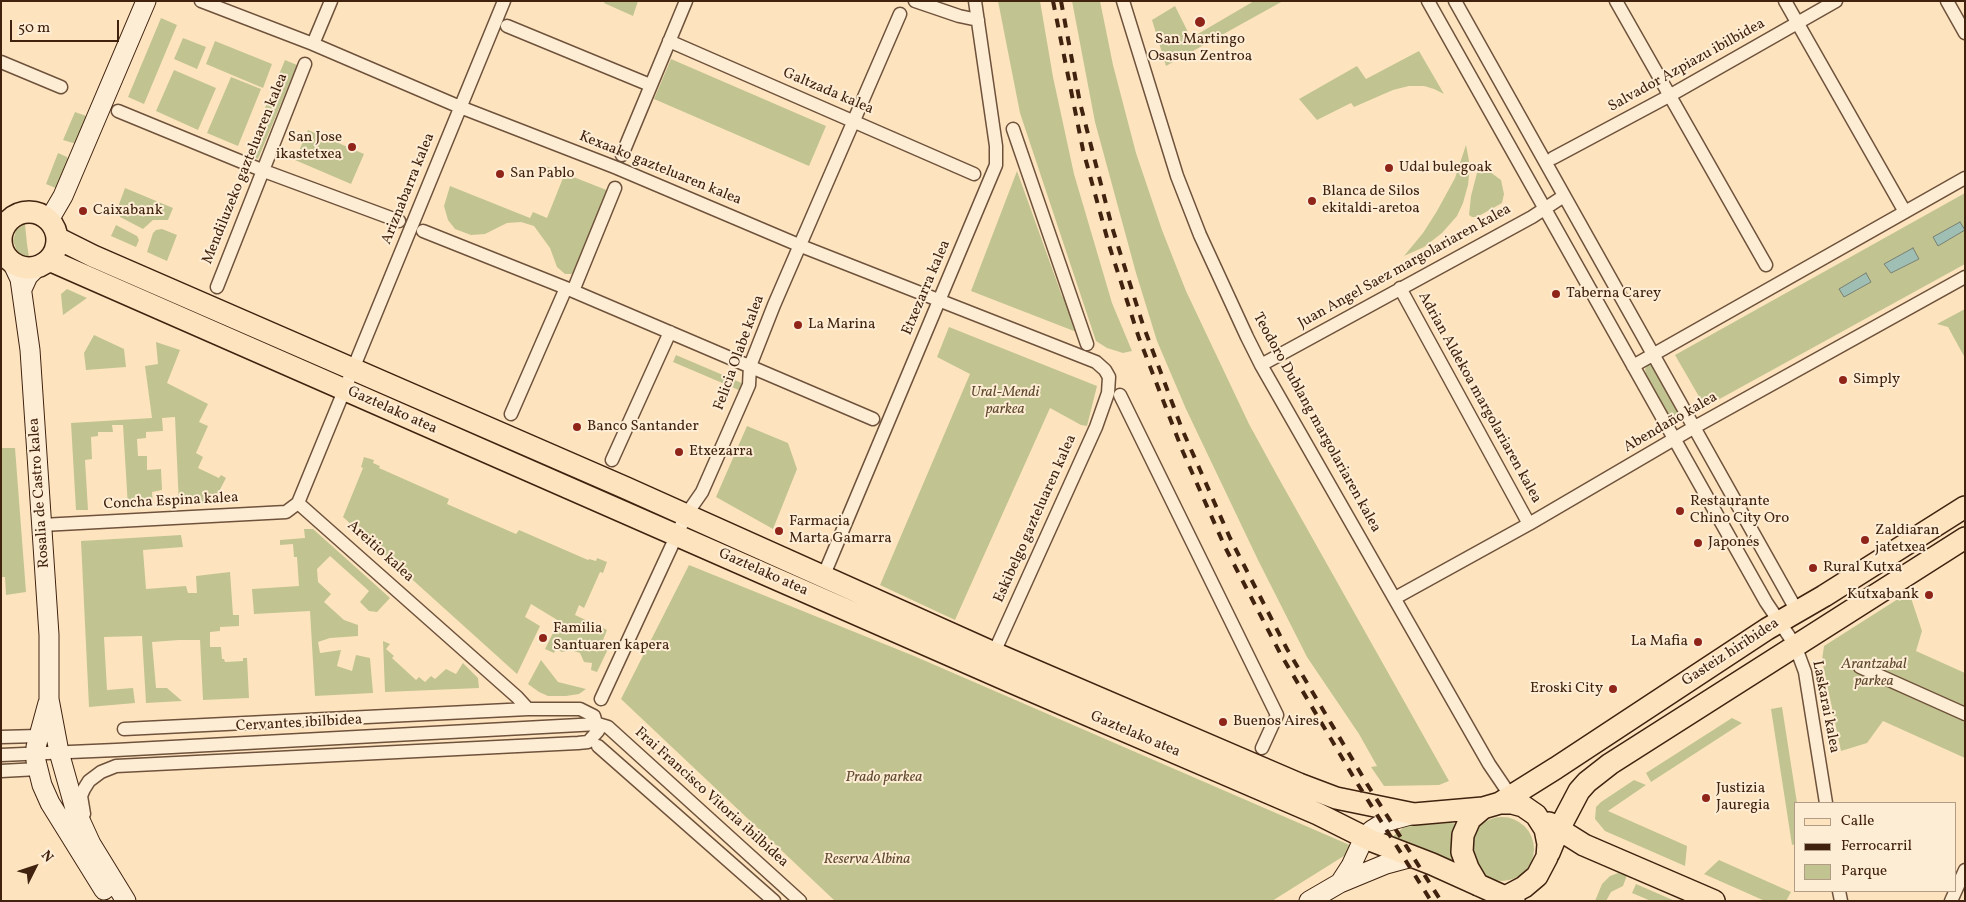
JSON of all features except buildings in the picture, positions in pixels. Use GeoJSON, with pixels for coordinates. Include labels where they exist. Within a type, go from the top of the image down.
{"type":"FeatureCollection","features":[{"type":"Feature","properties":{"kind":"main road"},"geometry":{"type":"LineString","coordinates":[[27,212],[39,214],[53,229],[54,253],[43,263],[23,267],[4,250],[3,230],[6,217],[27,212]]}},
{"type":"Feature","properties":{"kind":"main road","name":"Gaztelako atea"},"geometry":{"type":"LineString","coordinates":[[53,229],[80,250],[686,515],[994,653],[1308,788],[1345,800],[1414,814],[1510,805]]}},
{"type":"Feature","properties":{"kind":"main road","name":"Gaztelako atea"},"geometry":{"type":"LineString","coordinates":[[43,263],[344,390],[1318,814],[1364,838],[1510,899],[1537,876],[1547,857]]}},
{"type":"Feature","properties":{"kind":"main road","name":"Gasteiz hiribidea"},"geometry":{"type":"LineString","coordinates":[[1510,805],[1556,768],[1779,622],[1965,507]]}},
{"type":"Feature","properties":{"kind":"main road","name":"Gasteiz hiribidea"},"geometry":{"type":"LineString","coordinates":[[1547,857],[1579,791],[1594,776],[1795,645],[1965,538]]}},
{"type":"Feature","properties":{"kind":"main road"},"geometry":{"type":"LineString","coordinates":[[1510,805],[1545,829],[1548,844],[1547,857]]}},
{"type":"Feature","properties":{"kind":"main road"},"geometry":{"type":"LineString","coordinates":[[1478,885],[1468,868],[1462,852],[1463,835],[1470,819],[1510,805],[1559,829],[1584,845],[1714,901]]}},
{"type":"Feature","properties":{"kind":"street"},"geometry":{"type":"LineString","coordinates":[[53,229],[63,196],[146,1]]}},
{"type":"Feature","properties":{"kind":"street","name":"Kexaako gazteluaren kalea"},"geometry":{"type":"LineString","coordinates":[[201,1],[312,44],[460,107],[618,168],[801,246],[1096,362],[1105,370]]}},
{"type":"Feature","properties":{"kind":"street"},"geometry":{"type":"LineString","coordinates":[[312,44],[331,1]]}},
{"type":"Feature","properties":{"kind":"street","name":"Ariznabarra kalea"},"geometry":{"type":"LineString","coordinates":[[344,390],[504,1]]}},
{"type":"Feature","properties":{"kind":"street"},"geometry":{"type":"LineString","coordinates":[[622,155],[686,1]]}},
{"type":"Feature","properties":{"kind":"street"},"geometry":{"type":"LineString","coordinates":[[915,1],[959,16],[978,20]]}},
{"type":"Feature","properties":{"kind":"street","name":"Etxezarra kalea"},"geometry":{"type":"LineString","coordinates":[[823,577],[996,165],[994,128],[975,1]]}},
{"type":"Feature","properties":{"kind":"street","name":"Teodoro Dublang margolariaren kalea"},"geometry":{"type":"LineString","coordinates":[[1123,1],[1176,176],[1204,244],[1261,364],[1489,764],[1510,805]]}},
{"type":"Feature","properties":{"kind":"street","name":"Laskarai kalea"},"geometry":{"type":"LineString","coordinates":[[1428,1],[1633,366],[1779,622],[1795,645],[1804,667],[1826,802]]}},
{"type":"Feature","properties":{"kind":"street"},"geometry":{"type":"LineString","coordinates":[[1455,1],[1797,611]]}},
{"type":"Feature","properties":{"kind":"street"},"geometry":{"type":"LineString","coordinates":[[1616,1],[1766,265]]}},
{"type":"Feature","properties":{"kind":"street"},"geometry":{"type":"LineString","coordinates":[[1785,1],[1905,212]]}},
{"type":"Feature","properties":{"kind":"street","name":"Salvador Azpiazu ibilbidea"},"geometry":{"type":"LineString","coordinates":[[1553,158],[1669,96],[1836,1]]}},
{"type":"Feature","properties":{"kind":"street"},"geometry":{"type":"LineString","coordinates":[[1947,1],[1965,33]]}},
{"type":"Feature","properties":{"kind":"street","name":"Felicia Olabe kalea"},"geometry":{"type":"LineString","coordinates":[[601,699],[686,515],[702,492],[749,385],[750,366],[774,305],[900,14]]}},
{"type":"Feature","properties":{"kind":"street"},"geometry":{"type":"LineString","coordinates":[[507,26],[650,85]]}},
{"type":"Feature","properties":{"kind":"street","name":"Galtzada kalea"},"geometry":{"type":"LineString","coordinates":[[669,41],[974,174]]}},
{"type":"Feature","properties":{"kind":"street"},"geometry":{"type":"LineString","coordinates":[[1,62],[61,87]]}},
{"type":"Feature","properties":{"kind":"street","name":"Mendiluzeko gazteluaren kalea"},"geometry":{"type":"LineString","coordinates":[[217,287],[305,64]]}},
{"type":"Feature","properties":{"kind":"street"},"geometry":{"type":"LineString","coordinates":[[118,111],[264,171],[399,221]]}},
{"type":"Feature","properties":{"kind":"street"},"geometry":{"type":"LineString","coordinates":[[1013,128],[1087,344]]}},
{"type":"Feature","properties":{"kind":"street"},"geometry":{"type":"LineString","coordinates":[[1633,366],[1965,178]]}},
{"type":"Feature","properties":{"kind":"street"},"geometry":{"type":"LineString","coordinates":[[511,414],[570,290],[615,188]]}},
{"type":"Feature","properties":{"kind":"street","name":"Juan Angel Saez margolariaren kalea"},"geometry":{"type":"LineString","coordinates":[[1261,364],[1564,196]]}},
{"type":"Feature","properties":{"kind":"street"},"geometry":{"type":"LineString","coordinates":[[423,231],[570,290],[873,419]]}},
{"type":"Feature","properties":{"kind":"street","name":"Rosalia de Castro kalea"},"geometry":{"type":"LineString","coordinates":[[4,250],[17,270],[22,289],[31,366],[49,635],[49,699],[59,752],[75,809],[91,844],[126,901]]}},
{"type":"Feature","properties":{"kind":"street"},"geometry":{"type":"LineString","coordinates":[[22,289],[28,276],[43,263]]}},
{"type":"Feature","properties":{"kind":"street","name":"Abendaño kalea"},"geometry":{"type":"LineString","coordinates":[[1395,598],[1529,524],[1693,428],[1965,277]]}},
{"type":"Feature","properties":{"kind":"street","name":"Adrian Aldekoa margolariaren kalea"},"geometry":{"type":"LineString","coordinates":[[1400,288],[1529,524]]}},
{"type":"Feature","properties":{"kind":"street"},"geometry":{"type":"LineString","coordinates":[[612,460],[670,332]]}},
{"type":"Feature","properties":{"kind":"street","name":"Eskibelgo gazteluaren kalea"},"geometry":{"type":"LineString","coordinates":[[994,653],[1096,427],[1108,394],[1109,378],[1105,370]]}},
{"type":"Feature","properties":{"kind":"street"},"geometry":{"type":"LineString","coordinates":[[298,503],[344,390]]}},
{"type":"Feature","properties":{"kind":"street"},"geometry":{"type":"LineString","coordinates":[[1120,395],[1277,715],[1262,748]]}},
{"type":"Feature","properties":{"kind":"street","name":"Concha Espina kalea"},"geometry":{"type":"LineString","coordinates":[[42,525],[286,512],[298,503]]}},
{"type":"Feature","properties":{"kind":"street","name":"Areitio kalea"},"geometry":{"type":"LineString","coordinates":[[298,503],[510,690],[528,709]]}},
{"type":"Feature","properties":{"kind":"street"},"geometry":{"type":"LineString","coordinates":[[971,664],[983,666],[988,664],[994,653]]}},
{"type":"Feature","properties":{"kind":"street"},"geometry":{"type":"LineString","coordinates":[[1860,667],[1965,714]]}},
{"type":"Feature","properties":{"kind":"street","name":"Rosalia de Castro kalea"},"geometry":{"type":"LineString","coordinates":[[37,753],[49,699]]}},
{"type":"Feature","properties":{"kind":"street","name":"Cervantes ibilbidea"},"geometry":{"type":"LineString","coordinates":[[1,755],[598,724],[594,716],[580,709],[528,709],[124,728]]}},
{"type":"Feature","properties":{"kind":"street"},"geometry":{"type":"LineString","coordinates":[[91,844],[82,804],[82,793],[89,781],[107,768],[588,742],[598,731],[598,724]]}},
{"type":"Feature","properties":{"kind":"street","name":"Frai Francisco Vitoria ibilbidea"},"geometry":{"type":"LineString","coordinates":[[598,724],[608,727],[800,901]]}},
{"type":"Feature","properties":{"kind":"street","name":"Cervantes ibilbidea"},"geometry":{"type":"LineString","coordinates":[[1,737],[37,753]]}},
{"type":"Feature","properties":{"kind":"street"},"geometry":{"type":"LineString","coordinates":[[598,746],[774,901]]}},
{"type":"Feature","properties":{"kind":"street"},"geometry":{"type":"LineString","coordinates":[[37,753],[42,785],[50,803],[111,901]]}},
{"type":"Feature","properties":{"kind":"street","name":"Cervantes ibilbidea"},"geometry":{"type":"LineString","coordinates":[[1,771],[37,753]]}},
{"type":"Feature","properties":{"kind":"street"},"geometry":{"type":"LineString","coordinates":[[1340,883],[1351,866],[1364,838],[1372,830],[1385,822],[1414,814]]}},
{"type":"Feature","properties":{"kind":"street"},"geometry":{"type":"LineString","coordinates":[[1309,901],[1340,883],[1386,864],[1412,857]]}},
{"type":"Feature","properties":{"kind":"street"},"geometry":{"type":"LineString","coordinates":[[1956,890],[1965,870]]}},
{"type":"Feature","properties":{"kind":"green space"},"geometry":{"type":"Polygon","coordinates":[[[605,1],[638,1],[633,16],[604,3],[605,1]]]}},
{"type":"Feature","properties":{"kind":"green space"},"geometry":{"type":"Polygon","coordinates":[[[998,1],[1040,1],[1053,77],[1074,174],[1112,303],[1132,351],[1123,353],[1107,348],[1096,341],[1020,113],[998,1]]]}},
{"type":"Feature","properties":{"kind":"green space"},"geometry":{"type":"Polygon","coordinates":[[[1072,1],[1100,1],[1113,65],[1136,153],[1162,230],[1186,291],[1249,424],[1449,781],[1439,785],[1384,786],[1371,767],[1377,766],[1359,734],[1307,657],[1258,560],[1186,409],[1157,341],[1136,273],[1095,122],[1072,1]]]}},
{"type":"Feature","properties":{"kind":"green space"},"geometry":{"type":"Polygon","coordinates":[[[1254,1],[1283,1],[1166,66],[1152,20],[1175,6],[1191,38],[1254,1]]]}},
{"type":"Feature","properties":{"kind":"green space"},"geometry":{"type":"Polygon","coordinates":[[[161,18],[177,25],[144,104],[128,97],[161,18]]]}},
{"type":"Feature","properties":{"kind":"green space"},"geometry":{"type":"Polygon","coordinates":[[[183,38],[206,47],[197,69],[174,59],[183,38]]]}},
{"type":"Feature","properties":{"kind":"green space"},"geometry":{"type":"Polygon","coordinates":[[[215,41],[272,64],[263,88],[206,64],[215,41]]]}},
{"type":"Feature","properties":{"kind":"green space"},"geometry":{"type":"Polygon","coordinates":[[[1419,51],[1444,94],[1424,86],[1409,86],[1393,90],[1354,107],[1351,103],[1317,120],[1299,99],[1357,66],[1366,79],[1419,51]]]}},
{"type":"Feature","properties":{"kind":"green space"},"geometry":{"type":"Polygon","coordinates":[[[671,59],[826,126],[809,166],[654,99],[671,59]]]}},
{"type":"Feature","properties":{"kind":"green space"},"geometry":{"type":"Polygon","coordinates":[[[285,60],[297,65],[258,159],[246,154],[285,60]]]}},
{"type":"Feature","properties":{"kind":"green space"},"geometry":{"type":"Polygon","coordinates":[[[174,70],[216,88],[198,130],[156,111],[174,70]]]}},
{"type":"Feature","properties":{"kind":"green space"},"geometry":{"type":"Polygon","coordinates":[[[231,77],[261,89],[238,146],[207,133],[231,77]]]}},
{"type":"Feature","properties":{"kind":"green space"},"geometry":{"type":"Polygon","coordinates":[[[75,112],[89,117],[75,143],[73,143],[63,140],[75,112]]]}},
{"type":"Feature","properties":{"kind":"green space"},"geometry":{"type":"Polygon","coordinates":[[[308,130],[364,154],[351,184],[295,160],[308,130]]]}},
{"type":"Feature","properties":{"kind":"green space"},"geometry":{"type":"Polygon","coordinates":[[[1466,145],[1470,166],[1468,185],[1457,216],[1442,233],[1424,247],[1404,256],[1423,233],[1437,211],[1455,178],[1466,145]]]}},
{"type":"Feature","properties":{"kind":"green space"},"geometry":{"type":"Polygon","coordinates":[[[58,153],[67,157],[69,161],[58,189],[46,184],[58,153]]]}},
{"type":"Feature","properties":{"kind":"green space"},"geometry":{"type":"Polygon","coordinates":[[[543,165],[609,191],[574,274],[565,274],[557,267],[550,248],[534,226],[521,222],[507,223],[485,234],[471,235],[455,229],[448,220],[444,206],[450,186],[530,218],[533,212],[547,218],[563,178],[541,169],[543,165]]]}},
{"type":"Feature","properties":{"kind":"green space"},"geometry":{"type":"Polygon","coordinates":[[[1482,166],[1501,180],[1504,194],[1502,203],[1477,217],[1472,217],[1469,215],[1471,196],[1478,169],[1482,166]]]}},
{"type":"Feature","properties":{"kind":"green space"},"geometry":{"type":"Polygon","coordinates":[[[1017,171],[1062,296],[1070,303],[1079,333],[971,291],[1017,171]]]}},
{"type":"Feature","properties":{"kind":"green space"},"geometry":{"type":"Polygon","coordinates":[[[125,188],[173,208],[168,220],[153,220],[143,229],[120,217],[118,207],[125,188]]]}},
{"type":"Feature","properties":{"kind":"green space"},"geometry":{"type":"Polygon","coordinates":[[[1965,193],[1965,264],[1705,407],[1675,355],[1965,193]]]}},
{"type":"Feature","properties":{"kind":"green space"},"geometry":{"type":"Polygon","coordinates":[[[25,224],[29,257],[17,251],[13,241],[16,230],[25,224]]]}},
{"type":"Feature","properties":{"kind":"green space"},"geometry":{"type":"Polygon","coordinates":[[[116,225],[137,236],[139,240],[136,247],[111,236],[116,225]]]}},
{"type":"Feature","properties":{"kind":"green space"},"geometry":{"type":"Polygon","coordinates":[[[162,229],[177,235],[167,261],[147,252],[153,233],[156,230],[162,229]]]}},
{"type":"Feature","properties":{"kind":"green space"},"geometry":{"type":"Polygon","coordinates":[[[67,289],[87,298],[63,315],[61,294],[67,289]]]}},
{"type":"Feature","properties":{"kind":"green space"},"geometry":{"type":"Polygon","coordinates":[[[1965,309],[1965,358],[1948,327],[1937,324],[1965,309]]]}},
{"type":"Feature","properties":{"kind":"green space","name":"Ural-Mendi parkea"},"geometry":{"type":"Polygon","coordinates":[[[949,327],[1097,386],[1087,426],[1081,425],[1050,408],[955,620],[880,585],[970,374],[937,357],[949,327]]]}},
{"type":"Feature","properties":{"kind":"green space"},"geometry":{"type":"Polygon","coordinates":[[[94,335],[124,349],[126,367],[86,370],[84,353],[94,335]]]}},
{"type":"Feature","properties":{"kind":"green space"},"geometry":{"type":"Polygon","coordinates":[[[156,342],[180,350],[167,383],[208,404],[199,422],[208,426],[196,453],[203,457],[198,468],[219,478],[221,475],[226,478],[213,503],[179,505],[175,417],[162,418],[163,431],[146,432],[146,438],[137,439],[138,456],[147,456],[147,470],[161,469],[162,490],[152,492],[153,506],[128,507],[123,425],[112,425],[113,432],[98,432],[98,436],[91,437],[92,459],[85,460],[88,510],[76,510],[71,423],[152,418],[145,366],[158,364],[156,342]]]}},
{"type":"Feature","properties":{"kind":"green space"},"geometry":{"type":"Polygon","coordinates":[[[676,355],[744,384],[741,391],[673,362],[676,355]]]}},
{"type":"Feature","properties":{"kind":"green space"},"geometry":{"type":"Polygon","coordinates":[[[1652,364],[1681,414],[1682,419],[1676,422],[1671,420],[1646,374],[1645,369],[1648,365],[1652,364]]]}},
{"type":"Feature","properties":{"kind":"green space"},"geometry":{"type":"Polygon","coordinates":[[[366,380],[677,520],[673,526],[364,390],[366,380]]]}},
{"type":"Feature","properties":{"kind":"green space"},"geometry":{"type":"Polygon","coordinates":[[[747,426],[788,443],[797,469],[773,529],[716,497],[747,426]]]}},
{"type":"Feature","properties":{"kind":"green space"},"geometry":{"type":"Polygon","coordinates":[[[1,448],[15,448],[26,592],[6,595],[5,577],[1,577],[1,448]]]}},
{"type":"Feature","properties":{"kind":"green space"},"geometry":{"type":"Polygon","coordinates":[[[364,457],[374,460],[373,463],[380,466],[379,468],[449,499],[447,504],[516,534],[519,530],[588,560],[596,561],[597,558],[607,562],[603,573],[600,572],[584,608],[579,605],[575,615],[607,630],[601,645],[608,649],[597,672],[591,670],[592,663],[584,662],[580,653],[571,650],[562,652],[556,649],[554,653],[545,649],[559,621],[531,604],[525,617],[540,626],[517,674],[343,517],[363,468],[361,467],[364,457]]]}},
{"type":"Feature","properties":{"kind":"green space"},"geometry":{"type":"Polygon","coordinates":[[[304,529],[313,529],[390,598],[377,612],[369,611],[360,602],[369,591],[330,556],[317,569],[318,582],[331,594],[324,602],[344,620],[358,625],[358,636],[330,638],[318,642],[320,653],[341,650],[337,666],[352,671],[356,655],[370,658],[373,693],[315,696],[310,611],[254,614],[252,589],[299,586],[297,557],[294,557],[293,544],[280,545],[280,540],[305,538],[304,529]]]}},
{"type":"Feature","properties":{"kind":"green space"},"geometry":{"type":"Polygon","coordinates":[[[181,535],[183,547],[143,550],[146,589],[186,586],[188,593],[197,593],[196,576],[230,572],[233,615],[239,615],[239,626],[220,627],[220,631],[210,632],[210,647],[221,647],[222,659],[225,662],[243,661],[243,658],[247,658],[249,698],[203,700],[200,640],[179,640],[152,642],[156,688],[167,688],[182,701],[146,703],[142,636],[104,637],[107,690],[133,688],[135,703],[89,707],[81,541],[181,535]]]}},
{"type":"Feature","properties":{"kind":"green space","name":"Prado parkea"},"geometry":{"type":"Polygon","coordinates":[[[689,565],[914,656],[1352,846],[1347,854],[1272,901],[835,901],[621,699],[689,565]]]}},
{"type":"Feature","properties":{"kind":"green space","name":"Arantzabal parkea"},"geometry":{"type":"Polygon","coordinates":[[[1909,592],[1922,631],[1916,651],[1965,673],[1965,758],[1883,721],[1867,743],[1841,751],[1822,660],[1824,646],[1909,592]]]}},
{"type":"Feature","properties":{"kind":"green space"},"geometry":{"type":"Polygon","coordinates":[[[383,641],[390,644],[386,649],[394,656],[392,658],[416,680],[419,677],[425,682],[431,676],[435,679],[446,669],[456,674],[463,663],[478,678],[479,688],[385,692],[383,641]]]}},
{"type":"Feature","properties":{"kind":"green space"},"geometry":{"type":"Polygon","coordinates":[[[541,660],[558,682],[586,689],[579,694],[566,696],[548,696],[539,692],[528,684],[541,660]]]}},
{"type":"Feature","properties":{"kind":"green space"},"geometry":{"type":"Polygon","coordinates":[[[1782,707],[1797,802],[1794,802],[1794,844],[1792,845],[1771,709],[1782,707]]]}},
{"type":"Feature","properties":{"kind":"green space"},"geometry":{"type":"Polygon","coordinates":[[[1732,718],[1742,723],[1651,782],[1646,773],[1732,718]]]}},
{"type":"Feature","properties":{"kind":"green space"},"geometry":{"type":"Polygon","coordinates":[[[1634,780],[1646,785],[1608,811],[1687,846],[1685,866],[1605,831],[1595,819],[1596,807],[1601,802],[1634,780]]]}},
{"type":"Feature","properties":{"kind":"green space"},"geometry":{"type":"Polygon","coordinates":[[[1502,817],[1520,823],[1528,831],[1534,849],[1528,867],[1520,875],[1502,881],[1484,875],[1476,867],[1470,849],[1476,831],[1484,823],[1502,817]]]}},
{"type":"Feature","properties":{"kind":"green space"},"geometry":{"type":"Polygon","coordinates":[[[1460,824],[1455,868],[1390,839],[1405,826],[1460,824]]]}},
{"type":"Feature","properties":{"kind":"green space"},"geometry":{"type":"Polygon","coordinates":[[[1719,860],[1791,892],[1786,901],[1765,901],[1704,874],[1719,860]]]}},
{"type":"Feature","properties":{"kind":"green space"},"geometry":{"type":"Polygon","coordinates":[[[1618,873],[1627,875],[1623,886],[1611,892],[1606,901],[1595,901],[1602,884],[1610,876],[1618,873]]]}},
{"type":"Feature","properties":{"kind":"green space"},"geometry":{"type":"Polygon","coordinates":[[[1636,884],[1675,901],[1651,901],[1632,893],[1636,884]]]}},
{"type":"Feature","properties":{"kind":"water"},"geometry":{"type":"Polygon","coordinates":[[[1960,222],[1965,230],[1938,246],[1933,237],[1960,222]]]}},
{"type":"Feature","properties":{"kind":"water"},"geometry":{"type":"Polygon","coordinates":[[[1913,248],[1919,259],[1891,273],[1884,264],[1913,248]]]}},
{"type":"Feature","properties":{"kind":"water"},"geometry":{"type":"Polygon","coordinates":[[[1866,273],[1871,282],[1844,297],[1839,289],[1866,273]]]}},
{"type":"Feature","properties":{"kind":"railway"},"geometry":{"type":"LineString","coordinates":[[1053,1],[1083,150],[1109,245],[1139,338],[1183,452],[1225,547],[1280,653],[1354,778],[1431,901]]}},
{"type":"Feature","properties":{"kind":"railway"},"geometry":{"type":"LineString","coordinates":[[1061,1],[1080,103],[1112,227],[1143,325],[1182,429],[1230,538],[1287,649],[1367,784],[1441,901]]}},
{"type":"Feature","properties":{"kind":"place","name":"San Martingo Osasun Zentroa"},"geometry":{"type":"Point","coordinates":[1200,22]}},
{"type":"Feature","properties":{"kind":"place","name":"San Jose ikastetxea"},"geometry":{"type":"Point","coordinates":[352,147]}},
{"type":"Feature","properties":{"kind":"place","name":"Udal bulegoak"},"geometry":{"type":"Point","coordinates":[1389,168]}},
{"type":"Feature","properties":{"kind":"place","name":"San Pablo"},"geometry":{"type":"Point","coordinates":[500,174]}},
{"type":"Feature","properties":{"kind":"place","name":"Blanca de Silos ekitaldi-aretoa"},"geometry":{"type":"Point","coordinates":[1312,201]}},
{"type":"Feature","properties":{"kind":"place","name":"Caixabank"},"geometry":{"type":"Point","coordinates":[83,211]}},
{"type":"Feature","properties":{"kind":"place","name":"Taberna Carey"},"geometry":{"type":"Point","coordinates":[1556,294]}},
{"type":"Feature","properties":{"kind":"place","name":"La Marina"},"geometry":{"type":"Point","coordinates":[798,325]}},
{"type":"Feature","properties":{"kind":"place","name":"Simply"},"geometry":{"type":"Point","coordinates":[1843,380]}},
{"type":"Feature","properties":{"kind":"place","name":"Banco Santander"},"geometry":{"type":"Point","coordinates":[577,427]}},
{"type":"Feature","properties":{"kind":"place","name":"Etxezarra"},"geometry":{"type":"Point","coordinates":[679,452]}},
{"type":"Feature","properties":{"kind":"place","name":"Restaurante Chino City Oro"},"geometry":{"type":"Point","coordinates":[1680,511]}},
{"type":"Feature","properties":{"kind":"place","name":"Farmacia Marta Gamarra"},"geometry":{"type":"Point","coordinates":[779,531]}},
{"type":"Feature","properties":{"kind":"place","name":"Zaldiaran jatetxea"},"geometry":{"type":"Point","coordinates":[1865,540]}},
{"type":"Feature","properties":{"kind":"place","name":"Japonés"},"geometry":{"type":"Point","coordinates":[1698,543]}},
{"type":"Feature","properties":{"kind":"place","name":"Rural Kutxa"},"geometry":{"type":"Point","coordinates":[1813,568]}},
{"type":"Feature","properties":{"kind":"place","name":"Kutxabank"},"geometry":{"type":"Point","coordinates":[1929,595]}},
{"type":"Feature","properties":{"kind":"place","name":"Familia Santuaren kapera"},"geometry":{"type":"Point","coordinates":[543,638]}},
{"type":"Feature","properties":{"kind":"place","name":"La Mafia"},"geometry":{"type":"Point","coordinates":[1698,642]}},
{"type":"Feature","properties":{"kind":"place","name":"Eroski City"},"geometry":{"type":"Point","coordinates":[1613,689]}},
{"type":"Feature","properties":{"kind":"place","name":"Buenos Aires"},"geometry":{"type":"Point","coordinates":[1223,722]}},
{"type":"Feature","properties":{"kind":"place","name":"Justizia Jauregia"},"geometry":{"type":"Point","coordinates":[1706,798]}},
{"type":"Feature","properties":{"kind":"park label","name":"Reserva Albina"},"geometry":{"type":"Point","coordinates":[867,860]}}]}
